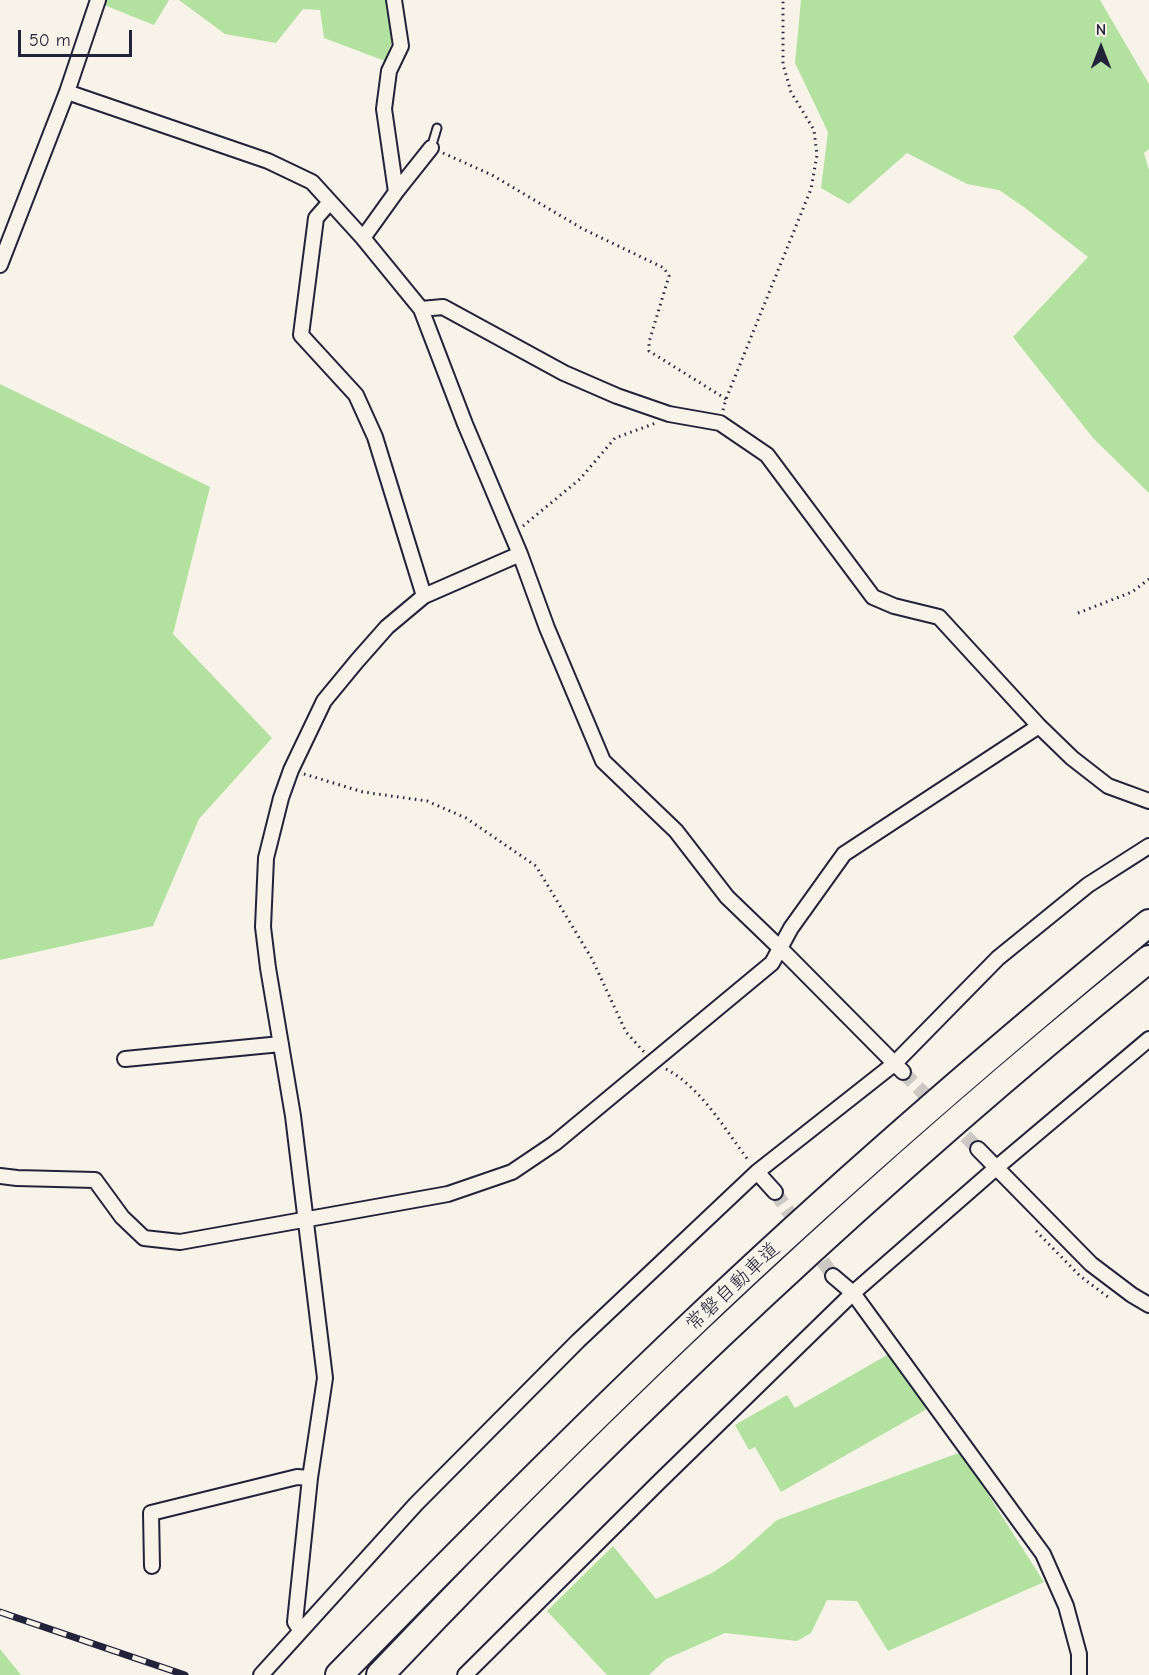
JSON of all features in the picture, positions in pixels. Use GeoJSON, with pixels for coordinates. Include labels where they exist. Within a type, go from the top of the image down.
{"type":"FeatureCollection","features":[{"type":"Feature","properties":{"kind":"highway","name":"常磐自動車道"},"geometry":{"type":"LineString","coordinates":[[339,1675],[527,1484],[691,1325],[924,1112],[1149,923]]}},
{"type":"Feature","properties":{"kind":"highway","name":"常磐自動車道"},"geometry":{"type":"LineString","coordinates":[[380,1675],[458,1592],[544,1506],[806,1255],[952,1126],[1149,959]]}},
{"type":"Feature","properties":{"kind":"street"},"geometry":{"type":"LineString","coordinates":[[0,264],[67,92],[98,0]]}},
{"type":"Feature","properties":{"kind":"street"},"geometry":{"type":"LineString","coordinates":[[394,0],[401,46],[389,71],[384,109],[396,192]]}},
{"type":"Feature","properties":{"kind":"street"},"geometry":{"type":"LineString","coordinates":[[67,92],[93,99],[268,161],[312,182],[363,238],[421,309],[547,628],[603,761],[676,831],[727,897],[899,1068]]}},
{"type":"Feature","properties":{"kind":"street"},"geometry":{"type":"LineString","coordinates":[[363,238],[431,148]]}},
{"type":"Feature","properties":{"kind":"street"},"geometry":{"type":"LineString","coordinates":[[330,202],[316,218],[301,335],[356,395],[375,437],[424,596]]}},
{"type":"Feature","properties":{"kind":"street"},"geometry":{"type":"LineString","coordinates":[[421,309],[443,307],[564,373],[617,396],[669,414],[720,423],[767,455],[873,597],[894,606],[939,617],[1039,726],[1072,758],[1108,786],[1149,801]]}},
{"type":"Feature","properties":{"kind":"street"},"geometry":{"type":"LineString","coordinates":[[301,1631],[295,1622],[310,1478],[325,1378],[293,1116],[263,927],[266,858],[281,798],[291,770],[324,701],[387,627],[424,596],[520,555]]}},
{"type":"Feature","properties":{"kind":"street"},"geometry":{"type":"LineString","coordinates":[[0,1176],[95,1180],[122,1217],[144,1238],[180,1242],[448,1194],[512,1172],[555,1143],[772,963],[791,928],[844,854],[1039,726]]}},
{"type":"Feature","properties":{"kind":"street"},"geometry":{"type":"LineString","coordinates":[[268,1673],[301,1631],[416,1504],[562,1357],[757,1172],[899,1068],[998,958],[1088,885],[1149,846]]}},
{"type":"Feature","properties":{"kind":"street"},"geometry":{"type":"LineString","coordinates":[[465,1675],[853,1293],[1149,1039]]}},
{"type":"Feature","properties":{"kind":"street"},"geometry":{"type":"LineString","coordinates":[[125,1059],[281,1044]]}},
{"type":"Feature","properties":{"kind":"street"},"geometry":{"type":"LineString","coordinates":[[978,1149],[1091,1264],[1149,1305]]}},
{"type":"Feature","properties":{"kind":"street"},"geometry":{"type":"LineString","coordinates":[[757,1172],[774,1192]]}},
{"type":"Feature","properties":{"kind":"street"},"geometry":{"type":"LineString","coordinates":[[833,1276],[853,1293],[1043,1554],[1066,1606],[1079,1654],[1079,1675]]}},
{"type":"Feature","properties":{"kind":"street"},"geometry":{"type":"LineString","coordinates":[[152,1566],[151,1513],[297,1477],[310,1478]]}},
{"type":"Feature","properties":{"kind":"lane"},"geometry":{"type":"LineString","coordinates":[[431,148],[437,128]]}},
{"type":"Feature","properties":{"kind":"path"},"geometry":{"type":"LineString","coordinates":[[720,423],[726,399],[811,189],[817,155],[814,130],[791,92],[783,64],[783,0]]}},
{"type":"Feature","properties":{"kind":"path"},"geometry":{"type":"LineString","coordinates":[[431,148],[492,175],[583,229],[664,268],[669,276],[649,342],[649,351],[726,399]]}},
{"type":"Feature","properties":{"kind":"path"},"geometry":{"type":"LineString","coordinates":[[510,532],[524,526],[580,479],[615,438],[662,421],[669,414]]}},
{"type":"Feature","properties":{"kind":"path"},"geometry":{"type":"LineString","coordinates":[[1078,613],[1132,592],[1149,579]]}},
{"type":"Feature","properties":{"kind":"path"},"geometry":{"type":"LineString","coordinates":[[291,770],[363,792],[427,801],[466,818],[536,866],[592,959],[626,1032],[654,1063],[676,1074],[697,1093],[757,1172]]}},
{"type":"Feature","properties":{"kind":"green space"},"geometry":{"type":"Polygon","coordinates":[[[106,0],[169,0],[154,25],[104,5],[106,0]]]}},
{"type":"Feature","properties":{"kind":"green space"},"geometry":{"type":"Polygon","coordinates":[[[179,0],[389,0],[392,42],[385,61],[324,38],[320,10],[303,9],[276,43],[225,34],[179,0]]]}},
{"type":"Feature","properties":{"kind":"green space"},"geometry":{"type":"Polygon","coordinates":[[[801,0],[1100,0],[1149,84],[1149,149],[1144,153],[1149,170],[1149,493],[1093,438],[1013,337],[1088,257],[999,190],[967,184],[907,153],[849,204],[821,188],[828,132],[795,63],[801,0]]]}},
{"type":"Feature","properties":{"kind":"green space"},"geometry":{"type":"Polygon","coordinates":[[[0,384],[210,487],[173,634],[272,738],[199,819],[153,926],[0,960],[0,384]]]}},
{"type":"Feature","properties":{"kind":"green space"},"geometry":{"type":"Polygon","coordinates":[[[894,1351],[927,1409],[781,1492],[755,1447],[749,1450],[735,1425],[787,1395],[795,1408],[894,1351]]]}},
{"type":"Feature","properties":{"kind":"green space"},"geometry":{"type":"Polygon","coordinates":[[[961,1452],[1044,1582],[888,1651],[857,1601],[827,1600],[811,1633],[797,1641],[725,1633],[666,1659],[649,1675],[607,1675],[547,1611],[613,1546],[656,1599],[712,1573],[733,1559],[777,1520],[961,1452]]]}},
{"type":"Feature","properties":{"kind":"green space"},"geometry":{"type":"Polygon","coordinates":[[[0,1649],[21,1675],[0,1675],[0,1649]]]}},
{"type":"Feature","properties":{"kind":"tunnel"},"geometry":{"type":"LineString","coordinates":[[903,1072],[937,1107]]}},
{"type":"Feature","properties":{"kind":"tunnel"},"geometry":{"type":"LineString","coordinates":[[951,1121],[978,1149]]}},
{"type":"Feature","properties":{"kind":"tunnel"},"geometry":{"type":"LineString","coordinates":[[775,1192],[833,1276]]}},
{"type":"Feature","properties":{"kind":"railway"},"geometry":{"type":"LineString","coordinates":[[0,1612],[185,1675]]}}]}
